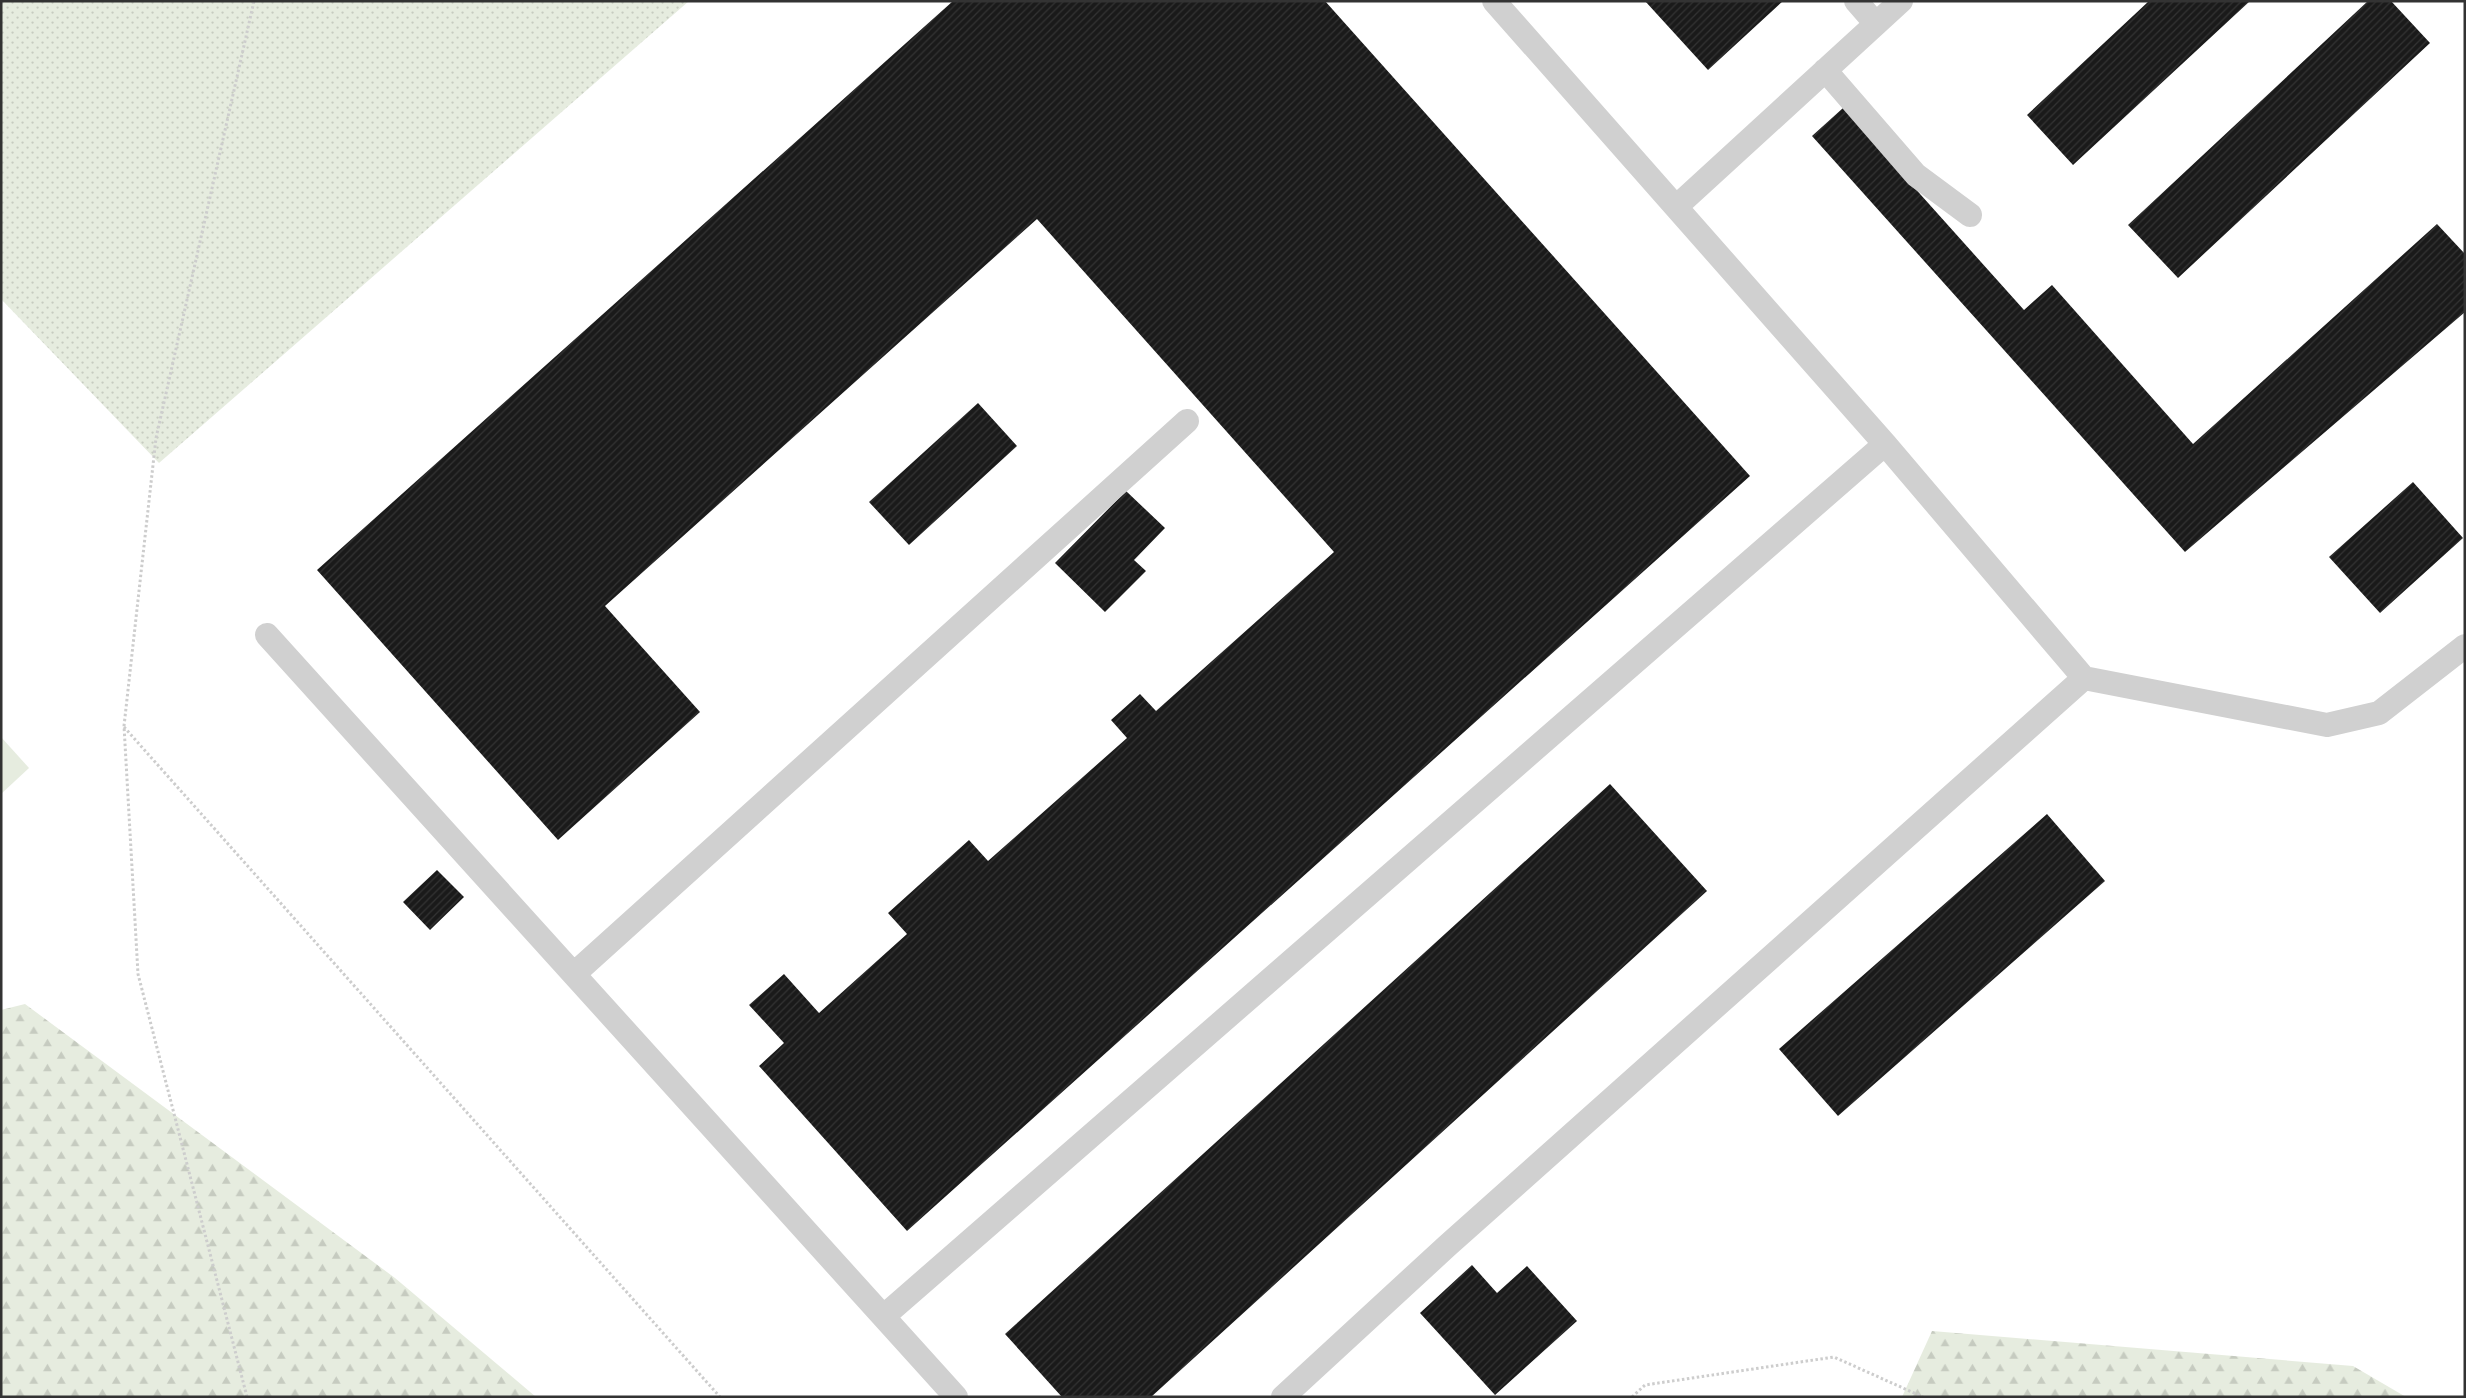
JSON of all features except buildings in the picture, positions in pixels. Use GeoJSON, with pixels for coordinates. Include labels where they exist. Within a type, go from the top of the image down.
{"type":"FeatureCollection","features":[{"type":"Feature","properties":{"kind":"lane"},"geometry":{"type":"LineString","coordinates":[[1494,1],[1885,444],[2084,678],[2328,725],[2379,713],[2465,646]]}},
{"type":"Feature","properties":{"kind":"lane"},"geometry":{"type":"LineString","coordinates":[[1856,1],[1876,24]]}},
{"type":"Feature","properties":{"kind":"lane"},"geometry":{"type":"LineString","coordinates":[[1676,207],[1901,1]]}},
{"type":"Feature","properties":{"kind":"lane"},"geometry":{"type":"LineString","coordinates":[[1825,70],[1916,175],[1970,215]]}},
{"type":"Feature","properties":{"kind":"lane"},"geometry":{"type":"LineString","coordinates":[[574,974],[1187,421]]}},
{"type":"Feature","properties":{"kind":"lane"},"geometry":{"type":"LineString","coordinates":[[884,1316],[1885,444]]}},
{"type":"Feature","properties":{"kind":"lane"},"geometry":{"type":"LineString","coordinates":[[267,635],[956,1397]]}},
{"type":"Feature","properties":{"kind":"lane"},"geometry":{"type":"LineString","coordinates":[[1283,1397],[1447,1246],[2084,678]]}},
{"type":"Feature","properties":{"kind":"path"},"geometry":{"type":"LineString","coordinates":[[247,1397],[138,974],[124,726],[156,438],[254,1]]}},
{"type":"Feature","properties":{"kind":"path"},"geometry":{"type":"LineString","coordinates":[[124,726],[720,1397]]}},
{"type":"Feature","properties":{"kind":"path"},"geometry":{"type":"LineString","coordinates":[[1632,1397],[1645,1385],[1834,1357],[1923,1397]]}},
{"type":"Feature","properties":{"kind":"green space"},"geometry":{"type":"Polygon","coordinates":[[[1,1],[689,1],[159,463],[1,299],[1,1]]]}},
{"type":"Feature","properties":{"kind":"green space"},"geometry":{"type":"Polygon","coordinates":[[[1,737],[29,768],[1,794],[1,737]]]}},
{"type":"Feature","properties":{"kind":"green space"},"geometry":{"type":"Polygon","coordinates":[[[25,1004],[395,1278],[536,1397],[1,1397],[1,1010],[25,1004]]]}},
{"type":"Feature","properties":{"kind":"green space"},"geometry":{"type":"Polygon","coordinates":[[[1932,1331],[2353,1366],[2406,1397],[1902,1397],[1932,1331]]]}}]}
